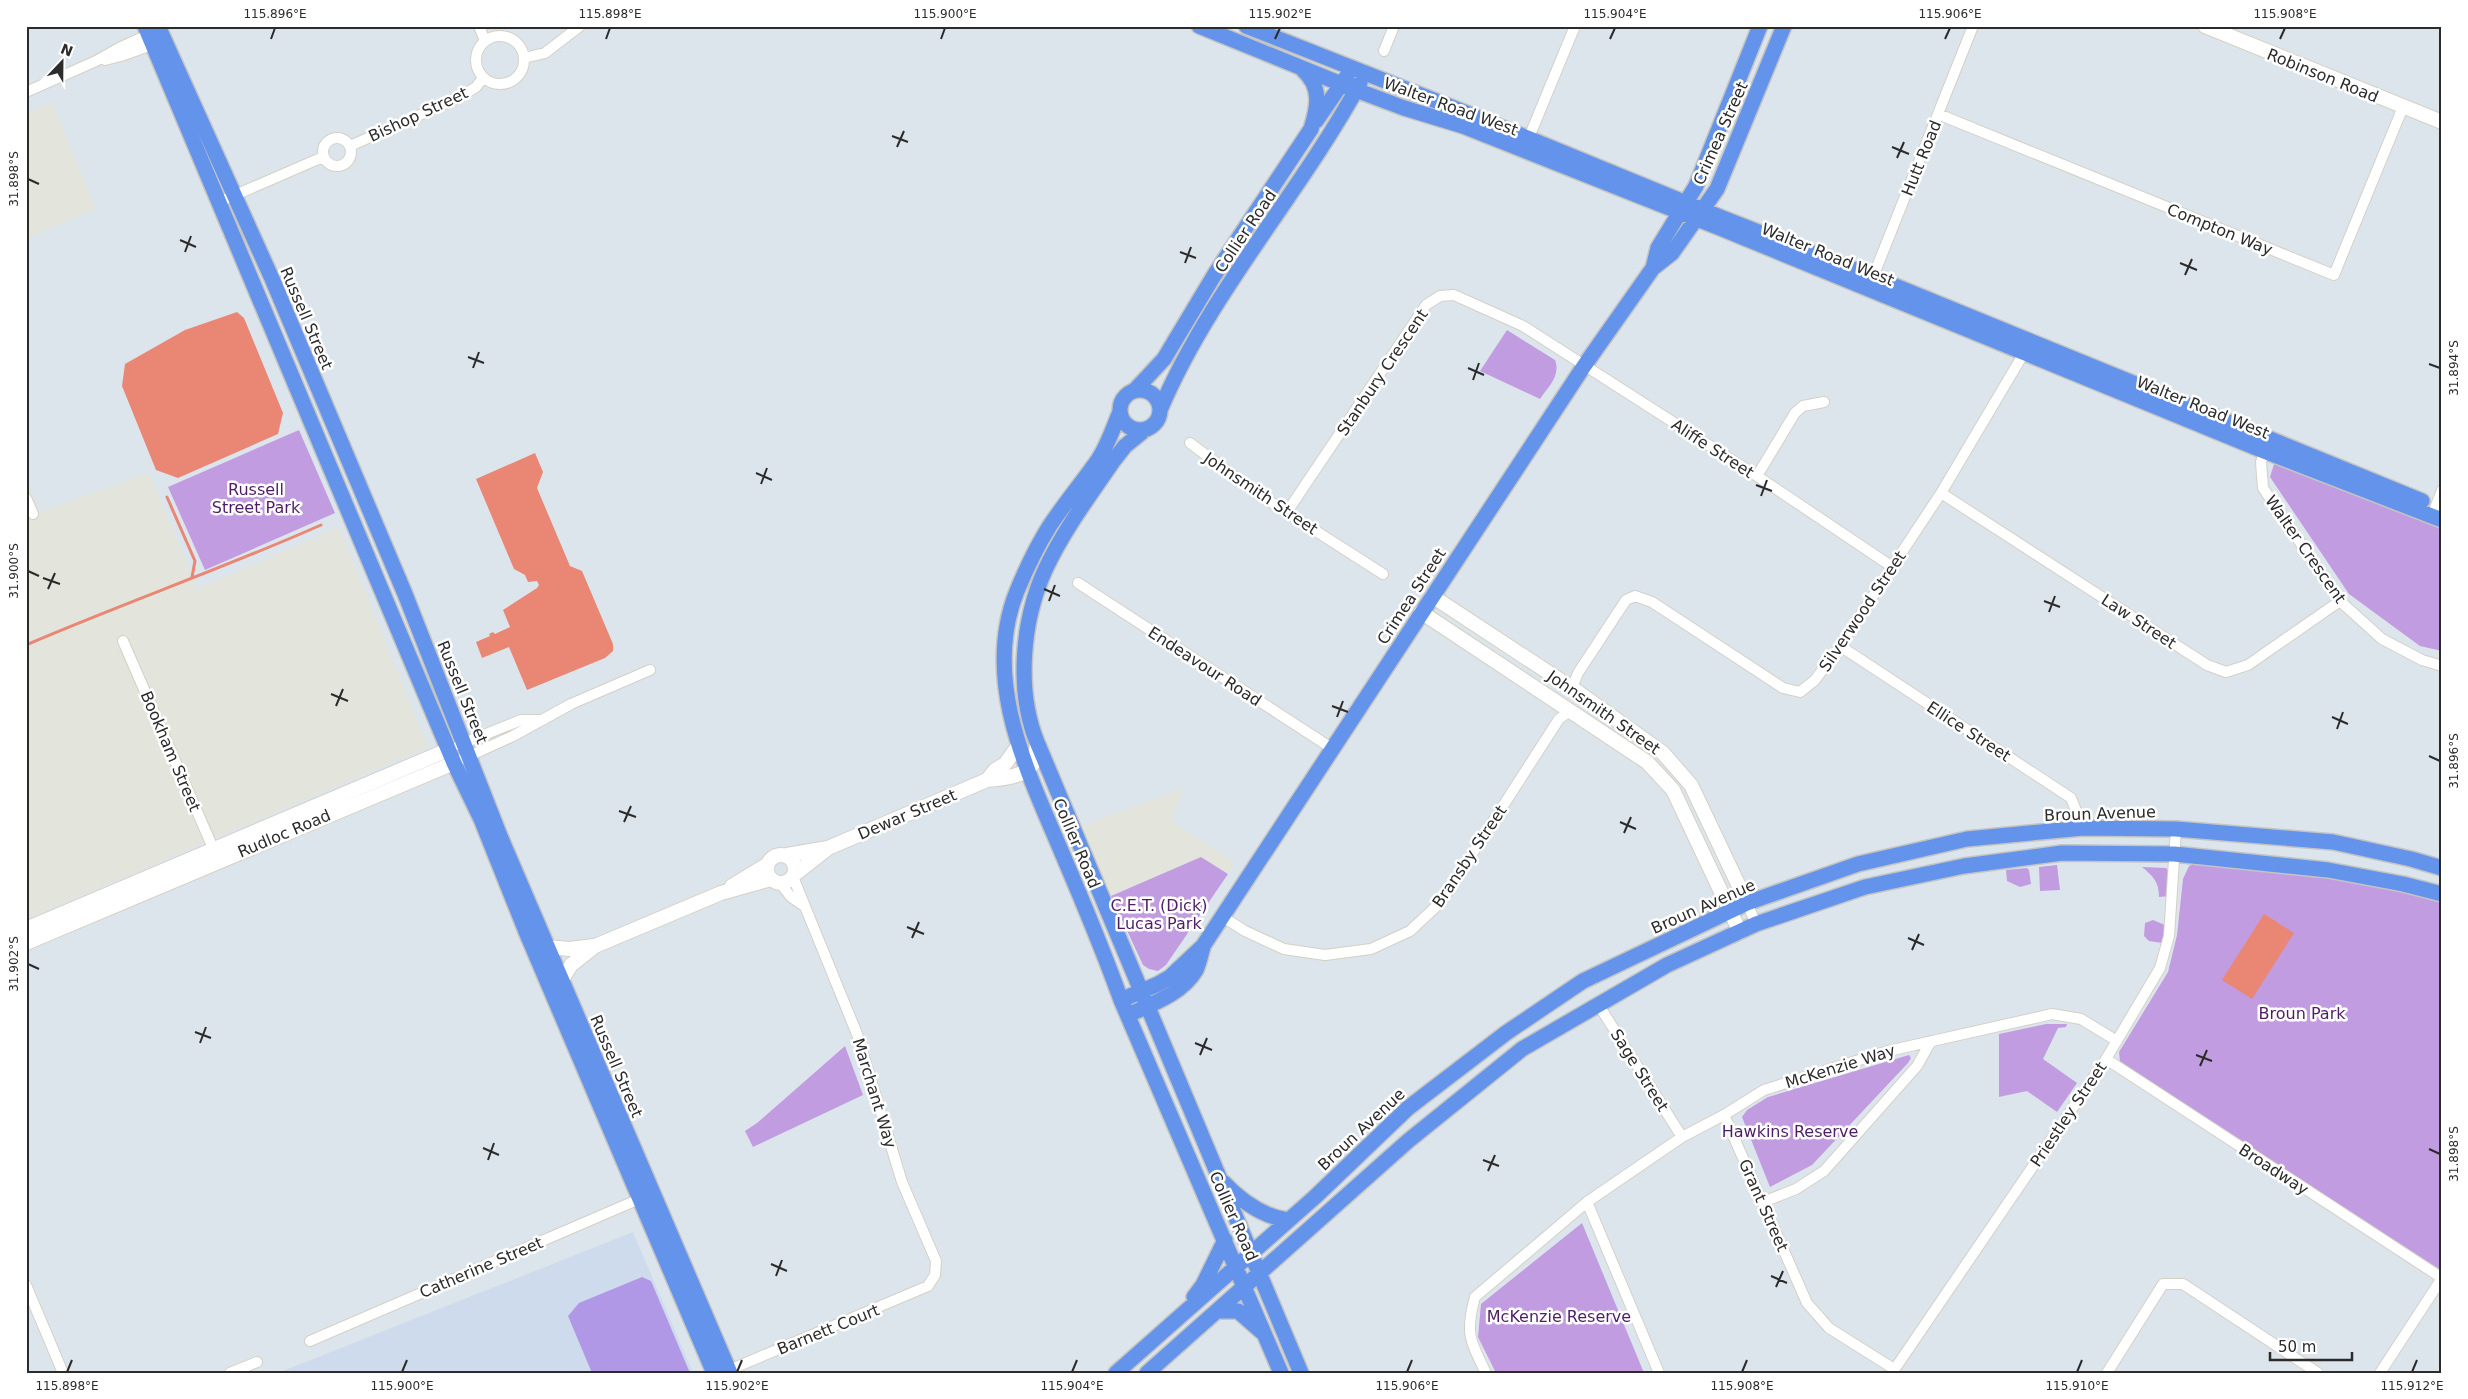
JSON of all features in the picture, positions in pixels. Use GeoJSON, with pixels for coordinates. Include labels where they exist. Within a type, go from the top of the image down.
{"type":"FeatureCollection","features":[{"type":"Feature","properties":{"kind":"main road","name":"Walter Road West"},"geometry":{"type":"LineString","coordinates":[[1199,26],[1404,108],[1526,144]]}},
{"type":"Feature","properties":{"kind":"main road","name":"Walter Road West"},"geometry":{"type":"LineString","coordinates":[[1246,26],[1699,215],[2438,513]]}},
{"type":"Feature","properties":{"kind":"main road","name":"Crimea Street"},"geometry":{"type":"LineString","coordinates":[[1654,268],[1658,248],[1696,186],[1707,161],[1760,26]]}},
{"type":"Feature","properties":{"kind":"main road","name":"Crimea Street"},"geometry":{"type":"LineString","coordinates":[[1121,1000],[1158,984],[1170,976],[1203,946],[1584,366],[1654,268],[1672,253],[1717,189],[1784,26]]}},
{"type":"Feature","properties":{"kind":"main road","name":"Russell Street"},"geometry":{"type":"LineString","coordinates":[[155,34],[236,194],[384,544],[468,750],[500,836],[548,947],[550,968],[646,1196],[724,1372]]}},
{"type":"Feature","properties":{"kind":"main road","name":"Russell Street"},"geometry":{"type":"LineString","coordinates":[[155,34],[219,202],[452,756],[481,819],[527,934],[550,968],[562,980],[646,1196]]}},
{"type":"Feature","properties":{"kind":"main road","name":"Collier Road"},"geometry":{"type":"LineString","coordinates":[[1298,66],[1310,76],[1317,89],[1318,108],[1311,129]]}},
{"type":"Feature","properties":{"kind":"main road","name":"Collier Road"},"geometry":{"type":"LineString","coordinates":[[1135,390],[1164,359],[1215,274],[1342,84],[1358,72]]}},
{"type":"Feature","properties":{"kind":"main road","name":"Collier Road"},"geometry":{"type":"LineString","coordinates":[[1160,410],[1170,383],[1208,318],[1322,146],[1356,90],[1358,72]]}},
{"type":"Feature","properties":{"kind":"main road"},"geometry":{"type":"LineString","coordinates":[[1135,390],[1152,394],[1159,404],[1160,410],[1157,421],[1146,429],[1129,427],[1121,418],[1122,400],[1135,390]]}},
{"type":"Feature","properties":{"kind":"main road","name":"Collier Road"},"geometry":{"type":"LineString","coordinates":[[1120,412],[1102,453],[1049,526],[1031,559],[1016,594],[1007,630],[1004,659],[1008,697],[1018,746],[1026,770],[1098,939],[1121,1000],[1237,1266],[1281,1373]]}},
{"type":"Feature","properties":{"kind":"main road","name":"Collier Road"},"geometry":{"type":"LineString","coordinates":[[1146,429],[1125,446],[1098,484],[1046,570],[1039,589],[1025,656],[1028,708],[1037,742],[1142,990],[1218,1177],[1302,1373]]}},
{"type":"Feature","properties":{"kind":"main road"},"geometry":{"type":"LineString","coordinates":[[372,563],[384,544]]}},
{"type":"Feature","properties":{"kind":"main road","name":"Broun Avenue"},"geometry":{"type":"LineString","coordinates":[[1116,1373],[1314,1197],[1408,1108],[1506,1033],[1583,981],[1747,904],[1858,864],[1966,839],[2083,828],[2176,829],[2332,842],[2411,859],[2442,868]]}},
{"type":"Feature","properties":{"kind":"main road"},"geometry":{"type":"LineString","coordinates":[[1147,1373],[1408,1141],[1515,1056],[1598,1004],[1668,965],[1756,924],[1865,887],[1964,866],[2062,853],[2174,854],[2328,870],[2403,884],[2442,894]]}},
{"type":"Feature","properties":{"kind":"main road","name":"Crimea Street"},"geometry":{"type":"LineString","coordinates":[[1128,1015],[1179,989],[1196,970],[1203,946]]}},
{"type":"Feature","properties":{"kind":"main road"},"geometry":{"type":"LineString","coordinates":[[1218,1177],[1230,1189],[1268,1216],[1287,1220]]}},
{"type":"Feature","properties":{"kind":"main road"},"geometry":{"type":"LineString","coordinates":[[1178,1319],[1203,1285],[1225,1240]]}},
{"type":"Feature","properties":{"kind":"main road"},"geometry":{"type":"LineString","coordinates":[[1217,1311],[1238,1311],[1265,1334]]}},
{"type":"Feature","properties":{"kind":"street"},"geometry":{"type":"LineString","coordinates":[[479,26],[484,41]]}},
{"type":"Feature","properties":{"kind":"street"},"geometry":{"type":"LineString","coordinates":[[524,58],[545,53],[580,26]]}},
{"type":"Feature","properties":{"kind":"street"},"geometry":{"type":"LineString","coordinates":[[1384,51],[1394,26]]}},
{"type":"Feature","properties":{"kind":"street"},"geometry":{"type":"LineString","coordinates":[[1526,144],[1575,26]]}},
{"type":"Feature","properties":{"kind":"street","name":"Hutt Road"},"geometry":{"type":"LineString","coordinates":[[1870,283],[1973,26]]}},
{"type":"Feature","properties":{"kind":"street","name":"Robinson Road"},"geometry":{"type":"LineString","coordinates":[[2205,26],[2442,122]]}},
{"type":"Feature","properties":{"kind":"street"},"geometry":{"type":"LineString","coordinates":[[496,31],[513,39],[520,46],[524,58],[518,76],[507,83],[495,84],[483,78],[475,62],[476,55],[484,41],[496,31]]}},
{"type":"Feature","properties":{"kind":"street"},"geometry":{"type":"LineString","coordinates":[[26,92],[96,61],[122,56],[155,34]]}},
{"type":"Feature","properties":{"kind":"street","name":"Bishop Street"},"geometry":{"type":"LineString","coordinates":[[350,146],[460,97],[476,87],[483,78]]}},
{"type":"Feature","properties":{"kind":"street","name":"Compton Way"},"geometry":{"type":"LineString","coordinates":[[1938,114],[2334,275],[2403,107]]}},
{"type":"Feature","properties":{"kind":"street"},"geometry":{"type":"LineString","coordinates":[[332,138],[340,138],[350,146],[350,158],[340,166],[332,166],[323,157],[324,146],[332,138]]}},
{"type":"Feature","properties":{"kind":"street"},"geometry":{"type":"LineString","coordinates":[[219,202],[323,157]]}},
{"type":"Feature","properties":{"kind":"street","name":"Stanbury Crescent"},"geometry":{"type":"LineString","coordinates":[[1287,512],[1426,305],[1440,296],[1454,295],[1509,318],[1584,366]]}},
{"type":"Feature","properties":{"kind":"street","name":"Silverwood Street"},"geometry":{"type":"LineString","coordinates":[[1572,688],[1578,673],[1626,600],[1635,596],[1652,602],[1783,688],[1800,692],[1815,680],[1840,646],[1891,566],[1941,494],[2027,348]]}},
{"type":"Feature","properties":{"kind":"street","name":"Aliffe Street"},"geometry":{"type":"LineString","coordinates":[[1584,366],[1757,476],[1891,566]]}},
{"type":"Feature","properties":{"kind":"street"},"geometry":{"type":"LineString","coordinates":[[1757,476],[1795,413],[1803,406],[1824,402]]}},
{"type":"Feature","properties":{"kind":"street","name":"Johnsmith Street"},"geometry":{"type":"LineString","coordinates":[[1190,443],[1287,512],[1384,574]]}},
{"type":"Feature","properties":{"kind":"street","name":"Walter Crescent"},"geometry":{"type":"LineString","coordinates":[[2267,445],[2260,474],[2262,488],[2340,601],[2382,639],[2422,660],[2442,666]]}},
{"type":"Feature","properties":{"kind":"street"},"geometry":{"type":"LineString","coordinates":[[2438,513],[2442,490]]}},
{"type":"Feature","properties":{"kind":"street","name":"Law Street"},"geometry":{"type":"LineString","coordinates":[[1941,494],[2207,665],[2226,672],[2248,665],[2340,601]]}},
{"type":"Feature","properties":{"kind":"street"},"geometry":{"type":"LineString","coordinates":[[26,498],[33,514]]}},
{"type":"Feature","properties":{"kind":"street","name":"Endeavour Road"},"geometry":{"type":"LineString","coordinates":[[1078,583],[1333,749]]}},
{"type":"Feature","properties":{"kind":"street","name":"Johnsmith Street"},"geometry":{"type":"LineString","coordinates":[[1432,596],[1572,688],[1663,753],[1691,785],[1756,924]]}},
{"type":"Feature","properties":{"kind":"street","name":"Johnsmith Street"},"geometry":{"type":"LineString","coordinates":[[1422,612],[1647,762],[1673,790],[1732,911],[1740,932]]}},
{"type":"Feature","properties":{"kind":"street","name":"Bookham Street"},"geometry":{"type":"LineString","coordinates":[[123,641],[216,856]]}},
{"type":"Feature","properties":{"kind":"street","name":"Ellice Street"},"geometry":{"type":"LineString","coordinates":[[1840,646],[2071,798],[2083,828]]}},
{"type":"Feature","properties":{"kind":"street","name":"Rudloc Road"},"geometry":{"type":"LineString","coordinates":[[26,943],[216,856],[452,756],[513,736],[539,720],[650,670]]}},
{"type":"Feature","properties":{"kind":"street","name":"Bransby Street"},"geometry":{"type":"LineString","coordinates":[[1222,917],[1245,931],[1284,949],[1325,955],[1371,949],[1410,931],[1441,902],[1559,719],[1570,711]]}},
{"type":"Feature","properties":{"kind":"street","name":"Rudloc Road"},"geometry":{"type":"LineString","coordinates":[[452,756],[468,750],[521,720],[539,720]]}},
{"type":"Feature","properties":{"kind":"street"},"geometry":{"type":"LineString","coordinates":[[1026,770],[1033,763],[1037,742]]}},
{"type":"Feature","properties":{"kind":"street","name":"Dewar Street"},"geometry":{"type":"LineString","coordinates":[[987,780],[995,770],[1005,764],[1018,746]]}},
{"type":"Feature","properties":{"kind":"street","name":"Dewar Street"},"geometry":{"type":"LineString","coordinates":[[787,856],[828,848],[987,780],[1002,779],[1026,770]]}},
{"type":"Feature","properties":{"kind":"street","name":"Priestley Street"},"geometry":{"type":"LineString","coordinates":[[1893,1371],[2106,1059],[2161,963],[2169,936],[2176,829]]}},
{"type":"Feature","properties":{"kind":"street","name":"Dewar Street"},"geometry":{"type":"LineString","coordinates":[[794,875],[828,848]]}},
{"type":"Feature","properties":{"kind":"street"},"geometry":{"type":"LineString","coordinates":[[562,980],[571,965],[595,946],[721,893],[768,864],[776,855],[787,856],[794,861],[794,875],[788,882],[775,881],[721,893]]}},
{"type":"Feature","properties":{"kind":"street","name":"Rudloc Road"},"geometry":{"type":"LineString","coordinates":[[26,929],[216,856]]}},
{"type":"Feature","properties":{"kind":"street"},"geometry":{"type":"LineString","coordinates":[[768,864],[767,872],[775,881]]}},
{"type":"Feature","properties":{"kind":"street","name":"Marchant Way"},"geometry":{"type":"LineString","coordinates":[[794,875],[805,907],[857,1034],[902,1182],[936,1261],[936,1275],[932,1281]]}},
{"type":"Feature","properties":{"kind":"street","name":"Marchant Way"},"geometry":{"type":"LineString","coordinates":[[775,881],[791,897],[805,907]]}},
{"type":"Feature","properties":{"kind":"street"},"geometry":{"type":"LineString","coordinates":[[548,947],[569,949],[595,946]]}},
{"type":"Feature","properties":{"kind":"street","name":"Sage Street"},"geometry":{"type":"LineString","coordinates":[[1598,1004],[1682,1137]]}},
{"type":"Feature","properties":{"kind":"street","name":"McKenzie Way"},"geometry":{"type":"LineString","coordinates":[[1486,1373],[1471,1342],[1468,1320],[1474,1297],[1587,1202],[1682,1137],[1724,1115],[1764,1090],[1888,1051],[2052,1014],[2082,1019],[2117,1041]]}},
{"type":"Feature","properties":{"kind":"street"},"geometry":{"type":"LineString","coordinates":[[1763,1202],[1796,1188],[1824,1171],[1917,1066],[1931,1041]]}},
{"type":"Feature","properties":{"kind":"street","name":"Broadway"},"geometry":{"type":"LineString","coordinates":[[2106,1059],[2442,1278]]}},
{"type":"Feature","properties":{"kind":"street","name":"Grant Street"},"geometry":{"type":"LineString","coordinates":[[1724,1115],[1807,1303],[1829,1328],[1893,1371]]}},
{"type":"Feature","properties":{"kind":"street","name":"Catherine Street"},"geometry":{"type":"LineString","coordinates":[[310,1341],[646,1196]]}},
{"type":"Feature","properties":{"kind":"street"},"geometry":{"type":"LineString","coordinates":[[1587,1202],[1659,1373]]}},
{"type":"Feature","properties":{"kind":"street"},"geometry":{"type":"LineString","coordinates":[[2380,1373],[2442,1278]]}},
{"type":"Feature","properties":{"kind":"street","name":"Barnett Court"},"geometry":{"type":"LineString","coordinates":[[724,1372],[888,1304],[928,1286],[932,1281]]}},
{"type":"Feature","properties":{"kind":"street"},"geometry":{"type":"LineString","coordinates":[[26,1284],[63,1373]]}},
{"type":"Feature","properties":{"kind":"street"},"geometry":{"type":"LineString","coordinates":[[2107,1373],[2163,1284],[2183,1284],[2318,1373]]}},
{"type":"Feature","properties":{"kind":"street"},"geometry":{"type":"LineString","coordinates":[[230,1373],[257,1362]]}},
{"type":"Feature","properties":{"kind":"shaded area"},"geometry":{"type":"Polygon","coordinates":[[[52,102],[96,209],[26,239],[26,113],[52,102]]]}},
{"type":"Feature","properties":{"kind":"shaded area"},"geometry":{"type":"Polygon","coordinates":[[[237,312],[244,318],[283,413],[278,434],[178,478],[156,470],[122,386],[125,364],[185,330],[237,312]]]}},
{"type":"Feature","properties":{"kind":"shaded area"},"geometry":{"type":"Polygon","coordinates":[[[535,453],[543,472],[537,488],[570,566],[582,571],[613,644],[613,651],[605,658],[527,690],[509,647],[482,658],[476,642],[490,636],[489,634],[493,632],[495,634],[510,627],[503,610],[539,585],[537,581],[528,582],[525,575],[514,569],[476,479],[535,453]]]}},
{"type":"Feature","properties":{"kind":"shaded area"},"geometry":{"type":"Polygon","coordinates":[[[149,473],[198,589],[339,527],[428,747],[26,919],[26,480],[40,512],[149,473]]]}},
{"type":"Feature","properties":{"kind":"shaded area"},"geometry":{"type":"Polygon","coordinates":[[[1183,788],[1172,821],[1235,862],[1228,874],[1200,857],[1111,896],[1082,826],[1183,788]]]}},
{"type":"Feature","properties":{"kind":"shaded area"},"geometry":{"type":"Polygon","coordinates":[[[2264,914],[2294,933],[2252,999],[2222,980],[2264,914]]]}},
{"type":"Feature","properties":{"kind":"shaded area"},"geometry":{"type":"Polygon","coordinates":[[[633,1232],[693,1373],[278,1373],[633,1232]]]}},
{"type":"Feature","properties":{"kind":"shaded area"},"geometry":{"type":"Polygon","coordinates":[[[642,1277],[651,1281],[690,1373],[592,1373],[568,1316],[579,1303],[642,1277]]]}},
{"type":"Feature","properties":{"kind":"green space"},"geometry":{"type":"Polygon","coordinates":[[[1507,330],[1555,360],[1555,376],[1540,399],[1480,371],[1507,330]]]}},
{"type":"Feature","properties":{"kind":"green space","name":"Russell Street Park"},"geometry":{"type":"Polygon","coordinates":[[[299,430],[335,513],[205,570],[168,487],[299,430]]]}},
{"type":"Feature","properties":{"kind":"green space"},"geometry":{"type":"Polygon","coordinates":[[[2276,458],[2442,527],[2442,651],[2420,646],[2349,594],[2270,477],[2276,458]]]}},
{"type":"Feature","properties":{"kind":"green space","name":"C.E.T. (Dick) Lucas Park"},"geometry":{"type":"Polygon","coordinates":[[[1201,857],[1228,874],[1166,965],[1158,971],[1149,969],[1143,965],[1111,896],[1201,857]]]}},
{"type":"Feature","properties":{"kind":"green space","name":"Broun Park"},"geometry":{"type":"Polygon","coordinates":[[[2202,860],[2340,877],[2442,901],[2442,1271],[2120,1062],[2119,1052],[2168,972],[2177,935],[2183,879],[2189,866],[2202,860]]]}},
{"type":"Feature","properties":{"kind":"green space"},"geometry":{"type":"Polygon","coordinates":[[[2057,865],[2060,890],[2040,891],[2039,867],[2057,865]]]}},
{"type":"Feature","properties":{"kind":"green space"},"geometry":{"type":"Polygon","coordinates":[[[2142,867],[2166,868],[2169,871],[2170,896],[2159,897],[2155,880],[2142,867]]]}},
{"type":"Feature","properties":{"kind":"green space"},"geometry":{"type":"Polygon","coordinates":[[[2027,868],[2031,884],[2020,887],[2007,881],[2006,870],[2027,868]]]}},
{"type":"Feature","properties":{"kind":"green space"},"geometry":{"type":"Polygon","coordinates":[[[2153,920],[2165,925],[2162,943],[2149,941],[2144,936],[2145,923],[2153,920]]]}},
{"type":"Feature","properties":{"kind":"green space"},"geometry":{"type":"Polygon","coordinates":[[[2046,1024],[2067,1024],[2066,1027],[2058,1028],[2043,1059],[2077,1083],[2057,1112],[2027,1091],[1999,1097],[1999,1034],[2046,1024]]]}},
{"type":"Feature","properties":{"kind":"green space"},"geometry":{"type":"Polygon","coordinates":[[[845,1046],[863,1095],[753,1147],[745,1131],[757,1123],[845,1046]]]}},
{"type":"Feature","properties":{"kind":"green space","name":"Hawkins Reserve"},"geometry":{"type":"Polygon","coordinates":[[[1909,1055],[1911,1058],[1908,1063],[1812,1165],[1770,1187],[1742,1117],[1747,1110],[1768,1097],[1909,1055]]]}},
{"type":"Feature","properties":{"kind":"green space","name":"McKenzie Reserve"},"geometry":{"type":"Polygon","coordinates":[[[1582,1223],[1644,1373],[1496,1373],[1478,1337],[1481,1304],[1582,1223]]]}},
{"type":"Feature","properties":{"kind":"waterway"},"geometry":{"type":"LineString","coordinates":[[167,497],[195,561],[192,577]]}},
{"type":"Feature","properties":{"kind":"waterway"},"geometry":{"type":"LineString","coordinates":[[26,645],[321,525]]}}]}
